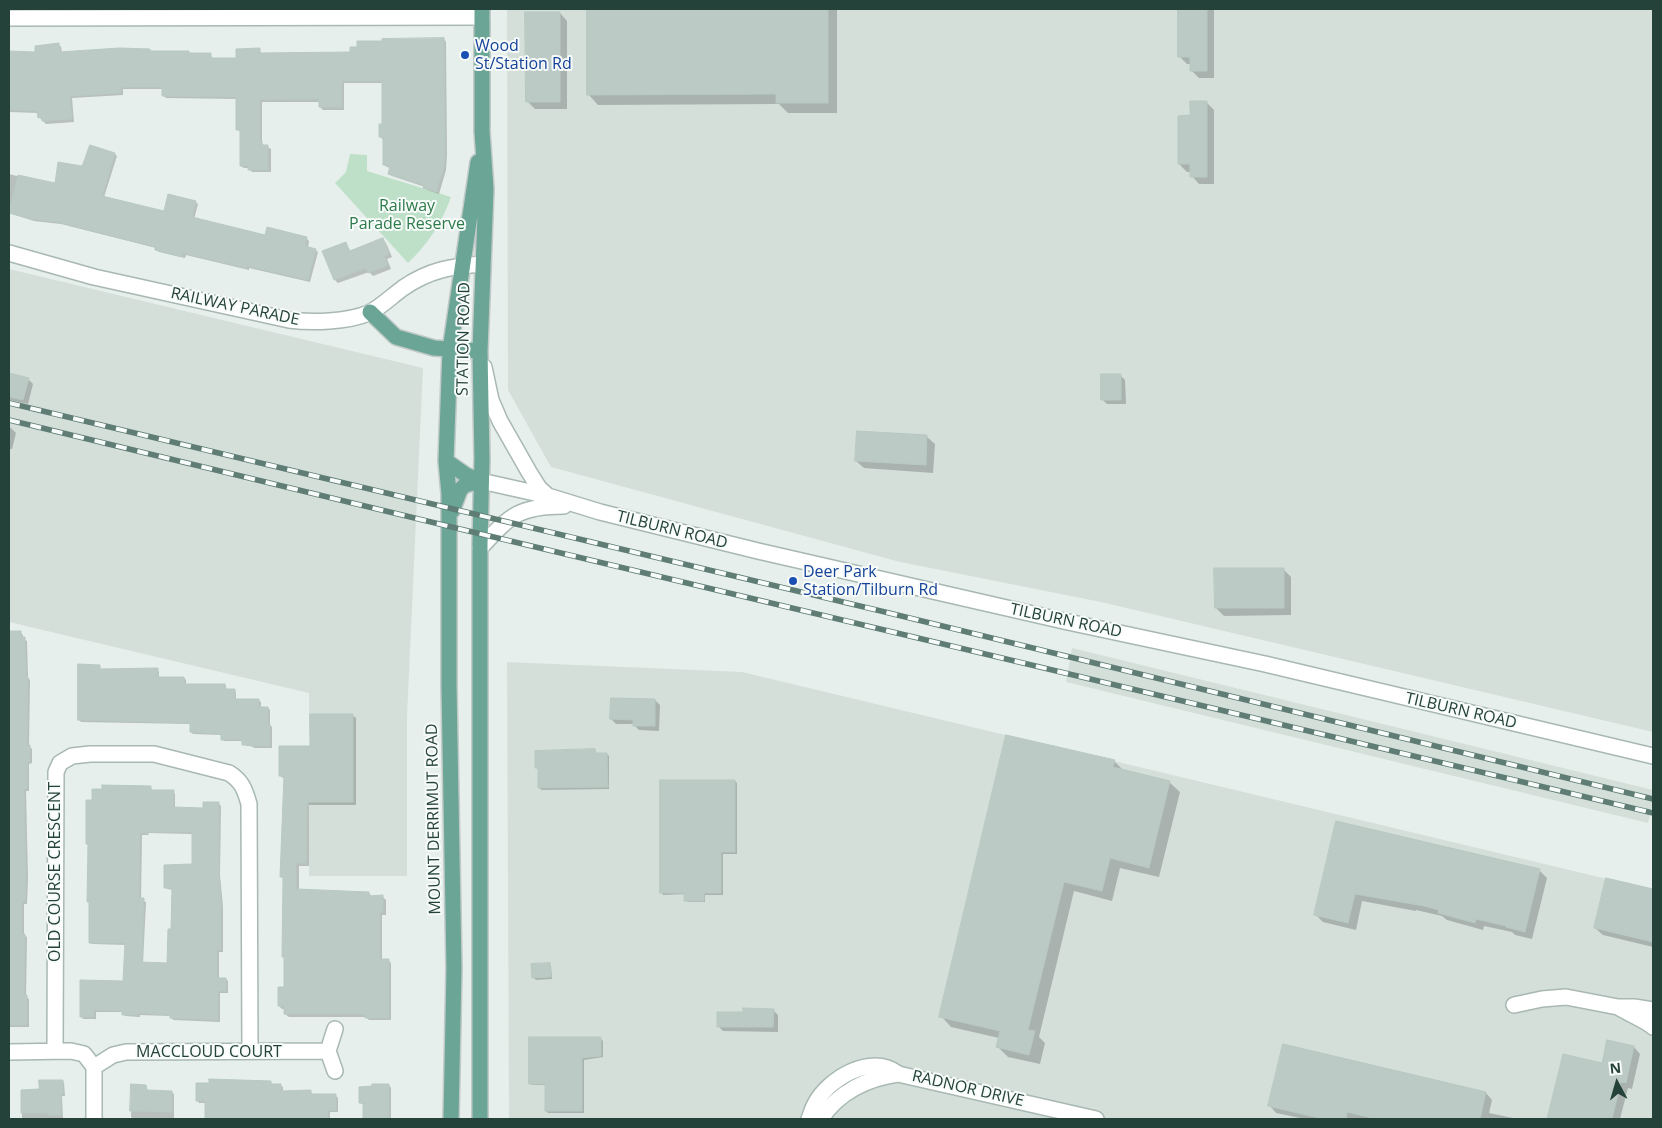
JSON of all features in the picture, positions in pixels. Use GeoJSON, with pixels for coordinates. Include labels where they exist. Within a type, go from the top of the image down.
{"type":"FeatureCollection","features":[{"type":"Feature","properties":{"kind":"main road","name":"STATION ROAD"},"geometry":{"type":"LineString","coordinates":[[480,548],[480,351],[486,188],[482,131],[482,13]]}},
{"type":"Feature","properties":{"kind":"main road","name":"STATION ROAD"},"geometry":{"type":"LineString","coordinates":[[449,518],[446,461],[450,350],[482,131]]}},
{"type":"Feature","properties":{"kind":"main road"},"geometry":{"type":"LineString","coordinates":[[370,312],[396,337],[434,348],[480,351]]}},
{"type":"Feature","properties":{"kind":"main road"},"geometry":{"type":"LineString","coordinates":[[446,461],[466,475],[481,481]]}},
{"type":"Feature","properties":{"kind":"main road"},"geometry":{"type":"LineString","coordinates":[[449,518],[460,490],[465,485],[481,481]]}},
{"type":"Feature","properties":{"kind":"main road","name":"MOUNT DERRIMUT ROAD"},"geometry":{"type":"LineString","coordinates":[[449,518],[449,686],[454,969],[451,1119]]}},
{"type":"Feature","properties":{"kind":"main road"},"geometry":{"type":"LineString","coordinates":[[480,548],[480,1119]]}},
{"type":"Feature","properties":{"kind":"main road"},"geometry":{"type":"LineString","coordinates":[[452,805],[480,805]]}},
{"type":"Feature","properties":{"kind":"street"},"geometry":{"type":"LineString","coordinates":[[9,18],[216,13],[482,13]]}},
{"type":"Feature","properties":{"kind":"street","name":"RAILWAY PARADE"},"geometry":{"type":"LineString","coordinates":[[9,253],[94,277],[289,320],[319,322],[332,321],[370,312],[427,274],[461,266],[483,264]]}},
{"type":"Feature","properties":{"kind":"street"},"geometry":{"type":"LineString","coordinates":[[480,351],[491,400],[500,421],[529,472],[548,496]]}},
{"type":"Feature","properties":{"kind":"street","name":"TILBURN ROAD"},"geometry":{"type":"LineString","coordinates":[[481,481],[548,496],[600,512],[758,551],[1058,620],[1265,664],[1653,756]]}},
{"type":"Feature","properties":{"kind":"street"},"geometry":{"type":"LineString","coordinates":[[480,548],[505,521],[516,514],[535,507],[580,506]]}},
{"type":"Feature","properties":{"kind":"street","name":"OLD COURSE CRESCENT"},"geometry":{"type":"LineString","coordinates":[[55,1051],[56,772],[60,763],[72,756],[90,754],[154,754],[230,773],[239,780],[245,790],[249,804],[250,1051]]}},
{"type":"Feature","properties":{"kind":"street"},"geometry":{"type":"LineString","coordinates":[[1514,1004],[1566,997],[1618,1007],[1653,1010]]}},
{"type":"Feature","properties":{"kind":"street"},"geometry":{"type":"LineString","coordinates":[[1618,1007],[1630,1016],[1653,1027]]}},
{"type":"Feature","properties":{"kind":"street"},"geometry":{"type":"LineString","coordinates":[[335,1029],[328,1051],[336,1071]]}},
{"type":"Feature","properties":{"kind":"street"},"geometry":{"type":"LineString","coordinates":[[9,1052],[71,1051],[84,1054],[94,1067],[94,1119]]}},
{"type":"Feature","properties":{"kind":"street","name":"MACCLOUD COURT"},"geometry":{"type":"LineString","coordinates":[[94,1067],[113,1056],[126,1052],[328,1051]]}},
{"type":"Feature","properties":{"kind":"street","name":"RADNOR DRIVE"},"geometry":{"type":"LineString","coordinates":[[809,1119],[815,1104],[830,1086],[850,1072],[873,1065],[889,1067],[898,1074]]}},
{"type":"Feature","properties":{"kind":"street","name":"RADNOR DRIVE"},"geometry":{"type":"LineString","coordinates":[[822,1119],[838,1098],[851,1089],[884,1076],[898,1074],[1096,1119]]}},
{"type":"Feature","properties":{"kind":"shaded area"},"geometry":{"type":"Polygon","coordinates":[[[507,9],[1653,9],[1653,732],[1101,602],[900,562],[551,467],[508,390],[507,9]]]}},
{"type":"Feature","properties":{"kind":"shaded area"},"geometry":{"type":"Polygon","coordinates":[[[9,269],[423,368],[407,716],[407,876],[309,876],[309,693],[9,622],[9,269]]]}},
{"type":"Feature","properties":{"kind":"shaded area"},"geometry":{"type":"Polygon","coordinates":[[[1072,648],[1653,790],[1653,801],[1648,823],[1066,682],[1072,648]]]}},
{"type":"Feature","properties":{"kind":"shaded area"},"geometry":{"type":"Polygon","coordinates":[[[507,662],[742,672],[1653,890],[1653,1119],[509,1119],[507,662]]]}},
{"type":"Feature","properties":{"kind":"green space","name":"Railway Parade Reserve"},"geometry":{"type":"Polygon","coordinates":[[[350,154],[367,155],[367,171],[451,197],[434,233],[408,263],[335,183],[346,172],[350,154]]]}},
{"type":"Feature","properties":{"kind":"building"},"geometry":{"type":"Polygon","coordinates":[[[587,9],[828,9],[828,103],[776,103],[776,94],[587,95],[587,9]]]}},
{"type":"Feature","properties":{"kind":"building"},"geometry":{"type":"Polygon","coordinates":[[[1178,9],[1207,9],[1207,71],[1190,71],[1190,57],[1178,57],[1178,9]]]}},
{"type":"Feature","properties":{"kind":"building"},"geometry":{"type":"Polygon","coordinates":[[[525,12],[560,12],[560,102],[526,102],[525,12]]]}},
{"type":"Feature","properties":{"kind":"building"},"geometry":{"type":"Polygon","coordinates":[[[444,38],[445,151],[444,167],[436,192],[423,188],[424,185],[388,174],[390,166],[383,165],[383,137],[379,137],[379,124],[382,124],[382,81],[342,81],[342,107],[319,107],[319,99],[260,100],[260,141],[262,141],[262,145],[268,145],[268,170],[248,170],[248,166],[240,166],[240,130],[236,130],[236,97],[162,96],[162,87],[121,87],[121,93],[70,96],[72,119],[42,121],[42,117],[38,118],[37,111],[9,110],[9,51],[35,52],[35,46],[59,43],[60,52],[119,48],[150,49],[150,51],[211,53],[211,58],[236,58],[236,49],[260,48],[260,53],[350,52],[350,47],[357,47],[357,41],[444,38]]]}},
{"type":"Feature","properties":{"kind":"building"},"geometry":{"type":"Polygon","coordinates":[[[1190,101],[1207,101],[1207,177],[1190,177],[1190,164],[1178,164],[1178,116],[1190,115],[1190,101]]]}},
{"type":"Feature","properties":{"kind":"building"},"geometry":{"type":"Polygon","coordinates":[[[90,145],[115,153],[102,196],[164,211],[168,194],[196,201],[192,217],[265,235],[267,227],[307,237],[305,246],[316,249],[308,280],[183,253],[182,257],[155,250],[155,247],[58,222],[31,219],[9,213],[18,175],[55,183],[58,162],[82,166],[90,145]]]}},
{"type":"Feature","properties":{"kind":"building"},"geometry":{"type":"Polygon","coordinates":[[[383,238],[389,254],[384,256],[388,265],[368,273],[366,268],[334,280],[322,251],[346,242],[349,251],[383,238]]]}},
{"type":"Feature","properties":{"kind":"building"},"geometry":{"type":"Polygon","coordinates":[[[9,373],[29,378],[23,400],[9,397],[9,373]]]}},
{"type":"Feature","properties":{"kind":"building"},"geometry":{"type":"Polygon","coordinates":[[[1101,374],[1121,374],[1121,400],[1101,400],[1101,374]]]}},
{"type":"Feature","properties":{"kind":"building"},"geometry":{"type":"Polygon","coordinates":[[[857,431],[927,435],[926,465],[855,461],[857,431]]]}},
{"type":"Feature","properties":{"kind":"building"},"geometry":{"type":"Polygon","coordinates":[[[1214,568],[1284,568],[1284,608],[1215,608],[1214,568]]]}},
{"type":"Feature","properties":{"kind":"building"},"geometry":{"type":"Polygon","coordinates":[[[9,631],[21,631],[21,637],[25,637],[26,677],[28,677],[27,745],[30,745],[30,762],[28,762],[27,789],[24,789],[26,874],[25,902],[22,902],[22,934],[25,934],[24,995],[27,995],[27,1025],[9,1025],[9,631]]]}},
{"type":"Feature","properties":{"kind":"building"},"geometry":{"type":"Polygon","coordinates":[[[78,664],[100,665],[100,669],[158,668],[158,677],[184,677],[184,684],[225,684],[226,689],[235,689],[235,699],[259,699],[259,707],[268,707],[270,746],[242,745],[242,741],[239,739],[221,740],[221,734],[190,732],[190,723],[78,720],[78,664]]]}},
{"type":"Feature","properties":{"kind":"building"},"geometry":{"type":"Polygon","coordinates":[[[611,698],[655,699],[655,726],[633,726],[633,720],[610,719],[611,698]]]}},
{"type":"Feature","properties":{"kind":"building"},"geometry":{"type":"Polygon","coordinates":[[[310,714],[353,714],[353,802],[307,802],[306,863],[296,863],[296,889],[369,892],[369,896],[383,895],[383,912],[380,912],[380,959],[389,959],[389,1018],[365,1018],[365,1014],[284,1014],[284,1006],[278,1006],[278,987],[284,987],[284,957],[282,957],[283,877],[280,877],[284,776],[279,776],[279,746],[310,746],[310,714]]]}},
{"type":"Feature","properties":{"kind":"building"},"geometry":{"type":"Polygon","coordinates":[[[1006,735],[1115,760],[1113,767],[1170,781],[1149,868],[1110,858],[1102,891],[1064,882],[1028,1030],[1035,1031],[1029,1055],[996,1047],[1000,1031],[939,1017],[1006,735]]]}},
{"type":"Feature","properties":{"kind":"building"},"geometry":{"type":"Polygon","coordinates":[[[595,749],[596,753],[607,753],[608,787],[538,788],[538,768],[535,768],[535,751],[595,749]]]}},
{"type":"Feature","properties":{"kind":"building"},"geometry":{"type":"Polygon","coordinates":[[[660,780],[735,780],[735,852],[721,852],[721,893],[704,893],[704,901],[684,901],[684,893],[660,893],[660,780]]]}},
{"type":"Feature","properties":{"kind":"building"},"geometry":{"type":"Polygon","coordinates":[[[102,785],[151,786],[151,790],[174,790],[173,807],[203,808],[203,802],[219,802],[221,950],[217,950],[217,978],[226,978],[226,991],[218,991],[218,1020],[170,1018],[170,1015],[138,1013],[138,1015],[122,1015],[122,1011],[94,1010],[94,1017],[80,1017],[80,980],[123,981],[125,943],[89,943],[86,800],[92,800],[92,789],[102,789],[102,785]],[[192,832],[140,833],[139,898],[144,898],[142,962],[167,963],[168,929],[171,929],[172,888],[164,888],[164,865],[192,864],[192,832]]]}},
{"type":"Feature","properties":{"kind":"building"},"geometry":{"type":"Polygon","coordinates":[[[1336,821],[1540,869],[1525,932],[1476,919],[1475,923],[1438,913],[1439,910],[1424,906],[1355,894],[1348,923],[1314,915],[1336,821]]]}},
{"type":"Feature","properties":{"kind":"building"},"geometry":{"type":"Polygon","coordinates":[[[1606,878],[1653,889],[1653,942],[1594,928],[1606,878]]]}},
{"type":"Feature","properties":{"kind":"building"},"geometry":{"type":"Polygon","coordinates":[[[550,963],[551,977],[532,978],[531,964],[550,963]]]}},
{"type":"Feature","properties":{"kind":"building"},"geometry":{"type":"Polygon","coordinates":[[[743,1008],[774,1009],[773,1027],[717,1027],[717,1012],[743,1012],[743,1008]]]}},
{"type":"Feature","properties":{"kind":"building"},"geometry":{"type":"Polygon","coordinates":[[[529,1037],[601,1037],[601,1056],[582,1058],[582,1111],[545,1111],[545,1084],[529,1084],[529,1037]]]}},
{"type":"Feature","properties":{"kind":"building"},"geometry":{"type":"Polygon","coordinates":[[[1607,1040],[1634,1046],[1626,1083],[1621,1082],[1612,1119],[1547,1119],[1563,1054],[1602,1063],[1607,1040]]]}},
{"type":"Feature","properties":{"kind":"building"},"geometry":{"type":"Polygon","coordinates":[[[1283,1044],[1486,1092],[1480,1119],[1376,1119],[1347,1112],[1346,1119],[1323,1119],[1268,1106],[1283,1044]]]}},
{"type":"Feature","properties":{"kind":"building"},"geometry":{"type":"Polygon","coordinates":[[[209,1079],[271,1081],[271,1084],[281,1084],[281,1091],[311,1090],[311,1094],[336,1094],[336,1111],[328,1110],[328,1119],[205,1119],[205,1101],[196,1101],[196,1083],[209,1083],[209,1079]]]}},
{"type":"Feature","properties":{"kind":"building"},"geometry":{"type":"Polygon","coordinates":[[[39,1080],[63,1080],[61,1115],[21,1113],[21,1090],[39,1089],[39,1080]]]}},
{"type":"Feature","properties":{"kind":"building"},"geometry":{"type":"Polygon","coordinates":[[[131,1084],[146,1085],[147,1090],[172,1091],[172,1112],[130,1111],[131,1084]]]}},
{"type":"Feature","properties":{"kind":"building"},"geometry":{"type":"Polygon","coordinates":[[[372,1084],[389,1084],[389,1119],[363,1119],[363,1103],[359,1103],[359,1087],[372,1086],[372,1084]]]}},
{"type":"Feature","properties":{"kind":"railway"},"geometry":{"type":"LineString","coordinates":[[9,403],[885,612],[1653,799]]}},
{"type":"Feature","properties":{"kind":"railway"},"geometry":{"type":"LineString","coordinates":[[9,420],[1653,813]]}},
{"type":"Feature","properties":{"kind":"place","name":"Wood St/Station Rd"},"geometry":{"type":"Point","coordinates":[465,55]}},
{"type":"Feature","properties":{"kind":"place","name":"Deer Park Station/Tilburn Rd"},"geometry":{"type":"Point","coordinates":[793,581]}}]}
